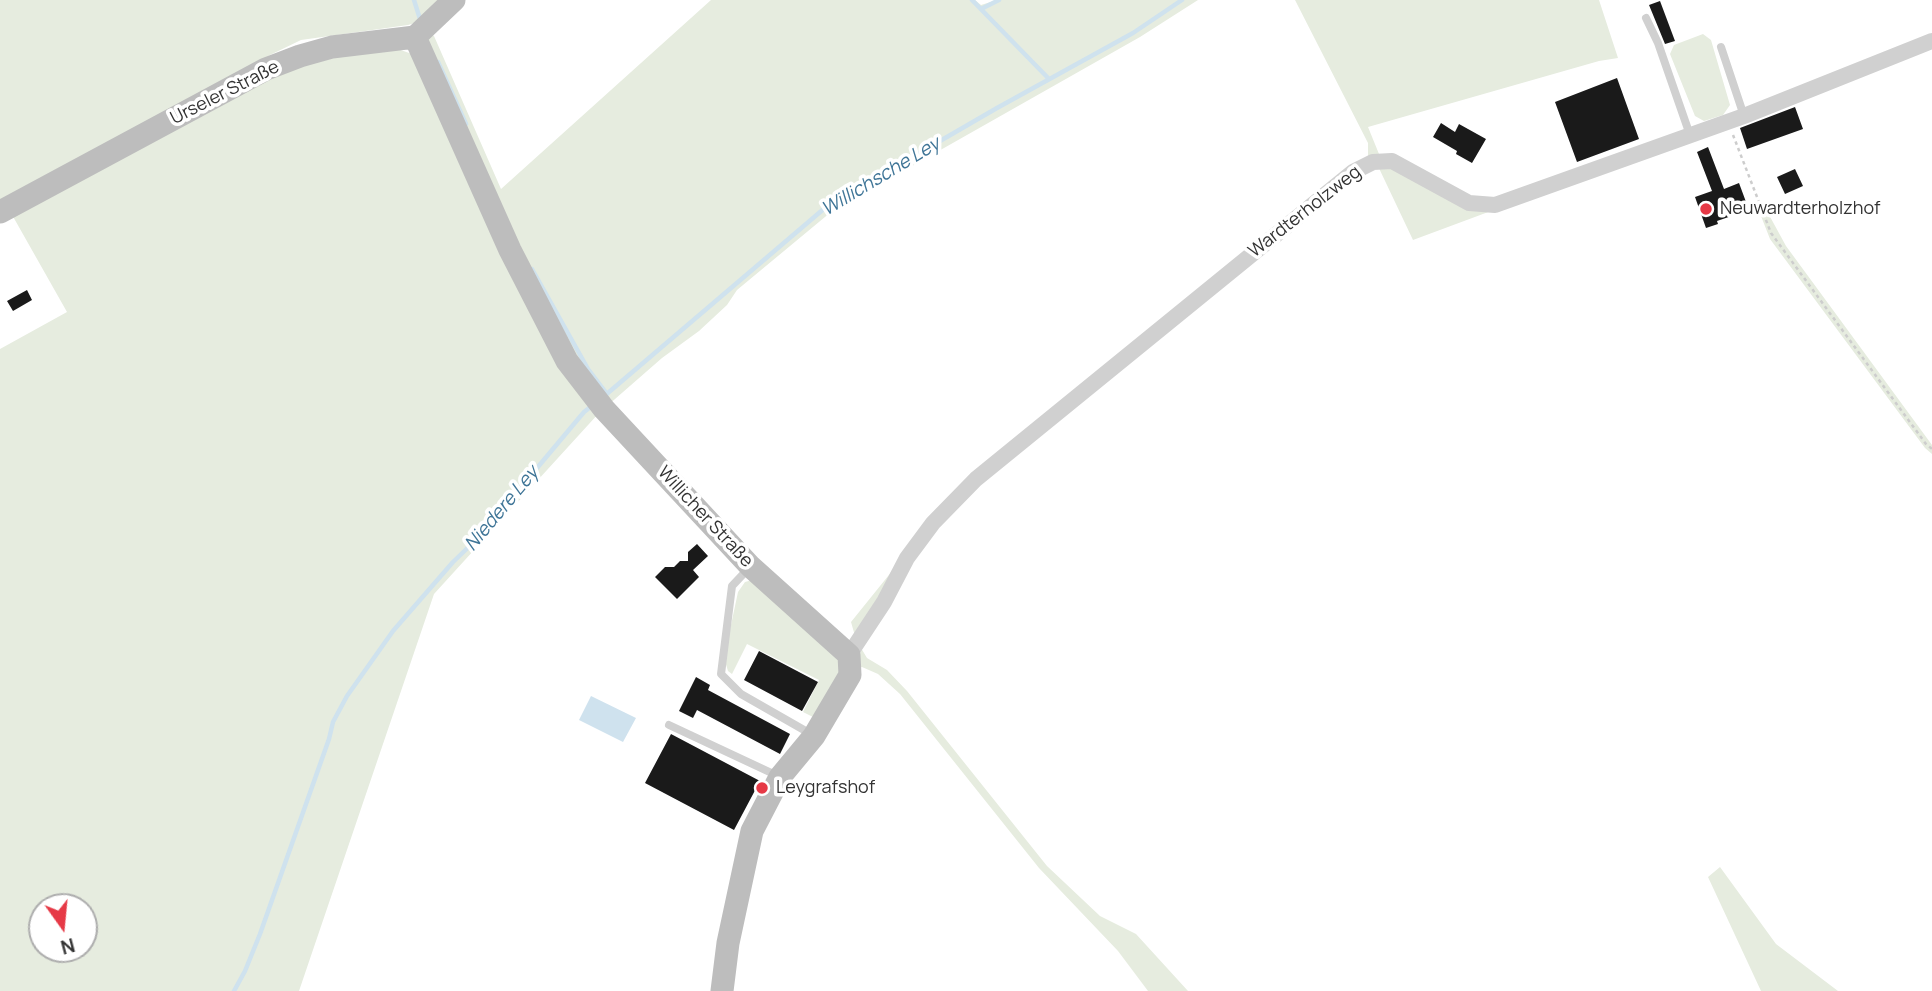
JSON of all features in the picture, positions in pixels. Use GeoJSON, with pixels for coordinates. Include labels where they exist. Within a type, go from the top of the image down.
{"type":"FeatureCollection","features":[{"type":"Feature","properties":{"kind":"street"},"geometry":{"type":"LineString","coordinates":[[415,37],[454,0]]}},
{"type":"Feature","properties":{"kind":"street","name":"Urseler Straße"},"geometry":{"type":"LineString","coordinates":[[0,212],[266,69],[332,47],[415,37]]}},
{"type":"Feature","properties":{"kind":"street","name":"Willicher Straße"},"geometry":{"type":"LineString","coordinates":[[415,37],[510,250],[567,361],[597,401],[750,566],[849,655]]}},
{"type":"Feature","properties":{"kind":"street","name":"Wardterholzweg"},"geometry":{"type":"LineString","coordinates":[[849,655],[884,602],[907,558],[933,523],[976,479],[1353,172],[1373,162],[1392,161],[1469,203],[1495,205],[1744,116],[1932,41]]}},
{"type":"Feature","properties":{"kind":"street"},"geometry":{"type":"LineString","coordinates":[[722,991],[728,943],[752,831],[780,777],[814,736],[850,675],[849,655]]}},
{"type":"Feature","properties":{"kind":"lane"},"geometry":{"type":"LineString","coordinates":[[1646,18],[1658,43],[1690,135]]}},
{"type":"Feature","properties":{"kind":"lane"},"geometry":{"type":"LineString","coordinates":[[1721,47],[1744,116]]}},
{"type":"Feature","properties":{"kind":"lane"},"geometry":{"type":"LineString","coordinates":[[750,566],[733,586],[721,674],[741,694],[814,736]]}},
{"type":"Feature","properties":{"kind":"lane"},"geometry":{"type":"LineString","coordinates":[[668,725],[780,777]]}},
{"type":"Feature","properties":{"kind":"path"},"geometry":{"type":"LineString","coordinates":[[1728,122],[1771,233],[1932,449]]}},
{"type":"Feature","properties":{"kind":"shaded area"},"geometry":{"type":"Polygon","coordinates":[[[0,0],[447,0],[418,22],[408,25],[301,40],[0,204],[0,0]]]}},
{"type":"Feature","properties":{"kind":"shaded area"},"geometry":{"type":"Polygon","coordinates":[[[711,0],[975,0],[981,5],[997,0],[1198,0],[1140,37],[831,212],[737,290],[727,305],[699,331],[662,358],[599,413],[434,594],[299,991],[0,991],[0,349],[67,312],[11,213],[305,59],[395,48],[412,54],[577,366],[422,41],[430,33],[434,36],[501,189],[711,0]]]}},
{"type":"Feature","properties":{"kind":"shaded area"},"geometry":{"type":"Polygon","coordinates":[[[1295,0],[1599,0],[1618,58],[1599,61],[1368,127],[1379,154],[1368,158],[1368,143],[1295,0]]]}},
{"type":"Feature","properties":{"kind":"shaded area"},"geometry":{"type":"Polygon","coordinates":[[[1703,34],[1711,40],[1730,105],[1723,115],[1704,121],[1695,116],[1670,54],[1674,45],[1703,34]]]}},
{"type":"Feature","properties":{"kind":"shaded area"},"geometry":{"type":"Polygon","coordinates":[[[1377,164],[1391,165],[1491,211],[1413,240],[1377,164]]]}},
{"type":"Feature","properties":{"kind":"shaded area"},"geometry":{"type":"Polygon","coordinates":[[[1768,213],[1786,246],[1932,445],[1932,454],[1770,239],[1761,216],[1768,213]]]}},
{"type":"Feature","properties":{"kind":"shaded area"},"geometry":{"type":"Polygon","coordinates":[[[905,555],[855,636],[851,622],[905,555]]]}},
{"type":"Feature","properties":{"kind":"shaded area"},"geometry":{"type":"Polygon","coordinates":[[[756,579],[845,661],[817,719],[803,712],[819,680],[747,644],[732,674],[728,671],[724,658],[738,592],[745,582],[756,579]]]}},
{"type":"Feature","properties":{"kind":"shaded area"},"geometry":{"type":"Polygon","coordinates":[[[861,648],[867,658],[887,670],[907,691],[1047,866],[1100,916],[1136,934],[1188,991],[1148,991],[1118,951],[1039,868],[900,694],[878,674],[862,667],[857,669],[861,648]]]}},
{"type":"Feature","properties":{"kind":"shaded area"},"geometry":{"type":"Polygon","coordinates":[[[1720,867],[1776,944],[1838,991],[1761,991],[1708,877],[1720,867]]]}},
{"type":"Feature","properties":{"kind":"water"},"geometry":{"type":"Polygon","coordinates":[[[591,696],[636,718],[623,742],[579,720],[591,696]]]}},
{"type":"Feature","properties":{"kind":"building"},"geometry":{"type":"Polygon","coordinates":[[[1660,1],[1675,41],[1665,44],[1649,5],[1660,1]]]}},
{"type":"Feature","properties":{"kind":"building"},"geometry":{"type":"Polygon","coordinates":[[[1617,78],[1639,139],[1577,162],[1555,102],[1617,78]]]}},
{"type":"Feature","properties":{"kind":"building"},"geometry":{"type":"Polygon","coordinates":[[[1795,107],[1803,129],[1747,149],[1740,128],[1795,107]]]}},
{"type":"Feature","properties":{"kind":"building"},"geometry":{"type":"Polygon","coordinates":[[[1441,123],[1455,132],[1459,124],[1486,139],[1472,163],[1433,137],[1441,123]]]}},
{"type":"Feature","properties":{"kind":"building"},"geometry":{"type":"Polygon","coordinates":[[[1708,147],[1724,189],[1739,183],[1749,210],[1717,221],[1718,224],[1706,228],[1695,197],[1712,191],[1697,152],[1708,147]]]}},
{"type":"Feature","properties":{"kind":"building"},"geometry":{"type":"Polygon","coordinates":[[[1795,169],[1803,186],[1785,194],[1777,177],[1795,169]]]}},
{"type":"Feature","properties":{"kind":"building"},"geometry":{"type":"Polygon","coordinates":[[[27,290],[32,300],[13,311],[7,301],[27,290]]]}},
{"type":"Feature","properties":{"kind":"building"},"geometry":{"type":"Polygon","coordinates":[[[697,544],[708,556],[693,570],[699,577],[677,599],[655,577],[665,567],[674,567],[680,561],[688,561],[688,552],[697,544]]]}},
{"type":"Feature","properties":{"kind":"building"},"geometry":{"type":"Polygon","coordinates":[[[759,651],[818,682],[802,711],[744,680],[759,651]]]}},
{"type":"Feature","properties":{"kind":"building"},"geometry":{"type":"Polygon","coordinates":[[[696,677],[710,685],[708,690],[790,734],[780,754],[697,710],[693,718],[679,711],[696,677]]]}},
{"type":"Feature","properties":{"kind":"building"},"geometry":{"type":"Polygon","coordinates":[[[671,734],[760,781],[734,830],[645,783],[671,734]]]}},
{"type":"Feature","properties":{"kind":"waterway","name":"Niedere Ley"},"geometry":{"type":"LineString","coordinates":[[414,0],[420,19]]}},
{"type":"Feature","properties":{"kind":"waterway"},"geometry":{"type":"LineString","coordinates":[[972,0],[1049,79]]}},
{"type":"Feature","properties":{"kind":"waterway"},"geometry":{"type":"LineString","coordinates":[[981,9],[999,0]]}},
{"type":"Feature","properties":{"kind":"waterway","name":"Willichsche Ley"},"geometry":{"type":"LineString","coordinates":[[602,398],[826,207],[1133,33],[1182,0]]}},
{"type":"Feature","properties":{"kind":"waterway","name":"Niedere Ley"},"geometry":{"type":"LineString","coordinates":[[438,62],[466,124]]}},
{"type":"Feature","properties":{"kind":"waterway","name":"Niedere Ley"},"geometry":{"type":"LineString","coordinates":[[532,269],[588,369],[607,394]]}},
{"type":"Feature","properties":{"kind":"waterway","name":"Niedere Ley"},"geometry":{"type":"LineString","coordinates":[[234,991],[260,934],[333,722],[347,696],[393,631],[453,562],[480,536],[584,412],[593,405]]}},
{"type":"Feature","properties":{"kind":"place","name":"Neuwardterholzhof"},"geometry":{"type":"Point","coordinates":[1706,209]}},
{"type":"Feature","properties":{"kind":"place","name":"Leygrafshof"},"geometry":{"type":"Point","coordinates":[762,788]}}]}
